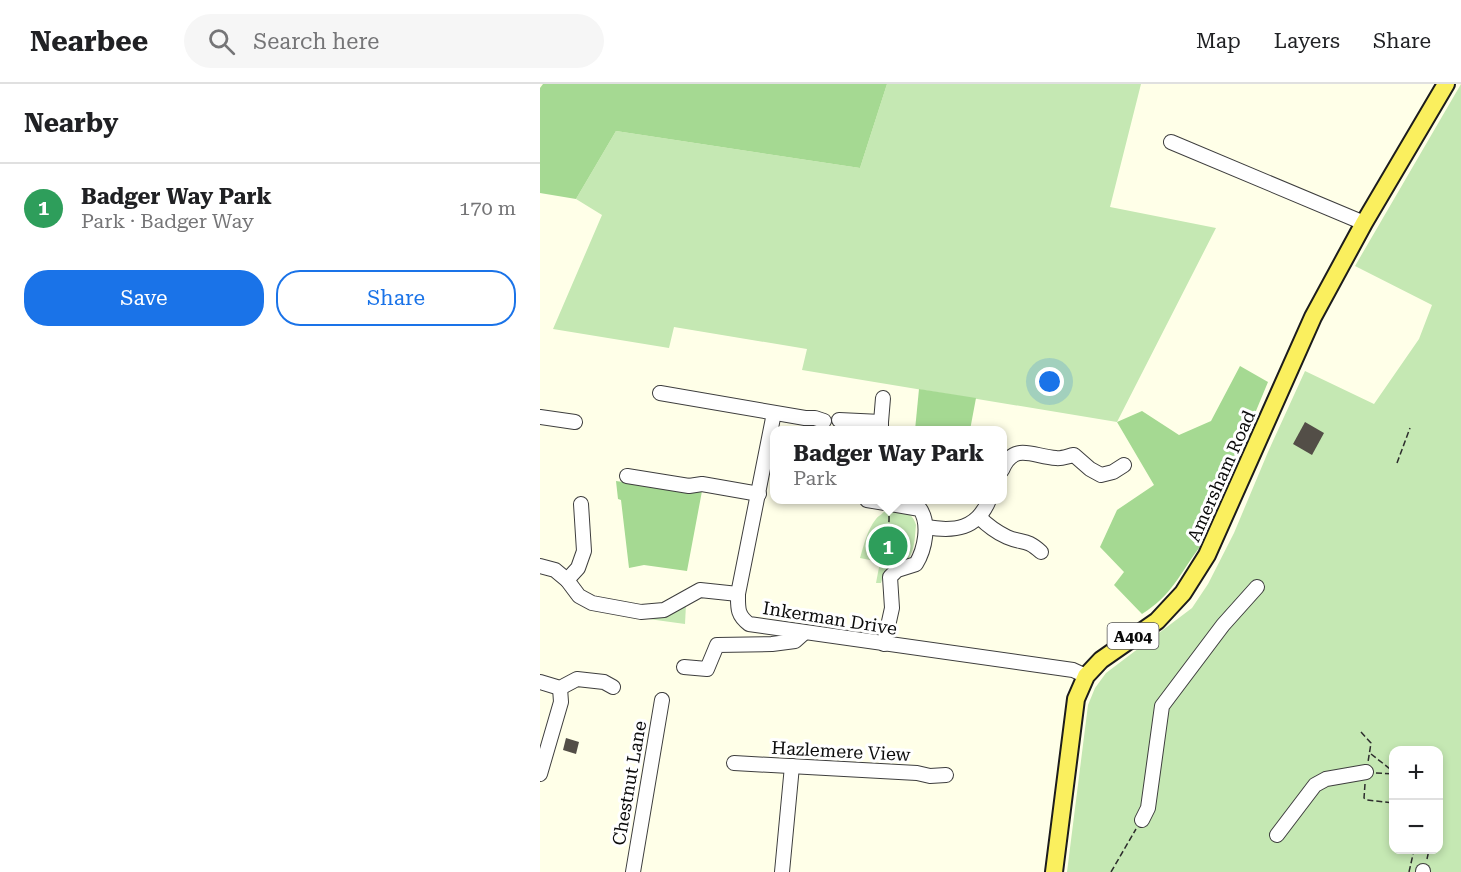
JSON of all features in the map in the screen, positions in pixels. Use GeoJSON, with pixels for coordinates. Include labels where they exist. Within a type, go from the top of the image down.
{"type":"FeatureCollection","features":[{"type":"Feature","properties":{"kind":"main road","name":"Amersham Road"},"geometry":{"type":"LineString","coordinates":[[1054,872],[1076,699],[1086,676],[1101,660],[1157,621],[1183,592],[1207,555],[1313,317],[1364,223],[1446,84]]}},
{"type":"Feature","properties":{"kind":"street"},"geometry":{"type":"LineString","coordinates":[[1171,142],[1364,223]]}},
{"type":"Feature","properties":{"kind":"street"},"geometry":{"type":"LineString","coordinates":[[660,393],[815,418],[824,422]]}},
{"type":"Feature","properties":{"kind":"street"},"geometry":{"type":"LineString","coordinates":[[838,420],[881,426],[883,398]]}},
{"type":"Feature","properties":{"kind":"street","name":"Inkerman Drive"},"geometry":{"type":"LineString","coordinates":[[772,426],[774,413]]}},
{"type":"Feature","properties":{"kind":"street"},"geometry":{"type":"LineString","coordinates":[[540,417],[575,422]]}},
{"type":"Feature","properties":{"kind":"street","name":"Inkerman Drive"},"geometry":{"type":"LineString","coordinates":[[770,435],[738,594],[738,610],[749,624],[1074,670],[1086,676]]}},
{"type":"Feature","properties":{"kind":"street"},"geometry":{"type":"LineString","coordinates":[[1007,462],[1013,454],[1023,452],[1057,458],[1074,455],[1101,475],[1113,472],[1124,465]]}},
{"type":"Feature","properties":{"kind":"street"},"geometry":{"type":"LineString","coordinates":[[627,476],[689,486],[702,484],[759,494]]}},
{"type":"Feature","properties":{"kind":"street"},"geometry":{"type":"LineString","coordinates":[[567,580],[578,568],[584,550],[581,504]]}},
{"type":"Feature","properties":{"kind":"street"},"geometry":{"type":"LineString","coordinates":[[884,644],[892,608],[890,577],[897,570],[916,564],[920,557],[926,527],[925,516],[920,509],[894,504]]}},
{"type":"Feature","properties":{"kind":"street"},"geometry":{"type":"LineString","coordinates":[[926,527],[948,531],[968,524],[979,517],[987,504]]}},
{"type":"Feature","properties":{"kind":"street"},"geometry":{"type":"LineString","coordinates":[[979,517],[988,526],[1007,537],[1031,543],[1041,552]]}},
{"type":"Feature","properties":{"kind":"street"},"geometry":{"type":"LineString","coordinates":[[540,566],[555,570],[567,580],[579,596],[592,603],[641,612],[664,610],[700,590],[738,594]]}},
{"type":"Feature","properties":{"kind":"street"},"geometry":{"type":"LineString","coordinates":[[1142,820],[1148,808],[1162,706],[1223,625],[1257,587]]}},
{"type":"Feature","properties":{"kind":"street"},"geometry":{"type":"LineString","coordinates":[[684,667],[707,669],[717,645],[772,644],[795,641],[804,633]]}},
{"type":"Feature","properties":{"kind":"street"},"geometry":{"type":"LineString","coordinates":[[540,682],[560,688],[577,679],[604,682],[613,687]]}},
{"type":"Feature","properties":{"kind":"street"},"geometry":{"type":"LineString","coordinates":[[540,774],[561,702],[560,688]]}},
{"type":"Feature","properties":{"kind":"street","name":"Chestnut Lane"},"geometry":{"type":"LineString","coordinates":[[633,872],[662,700]]}},
{"type":"Feature","properties":{"kind":"street","name":"Hazlemere View"},"geometry":{"type":"LineString","coordinates":[[734,763],[917,773],[930,776],[946,775]]}},
{"type":"Feature","properties":{"kind":"street"},"geometry":{"type":"LineString","coordinates":[[782,872],[792,766]]}},
{"type":"Feature","properties":{"kind":"street"},"geometry":{"type":"LineString","coordinates":[[1277,835],[1315,784],[1326,779],[1366,772]]}},
{"type":"Feature","properties":{"kind":"path"},"geometry":{"type":"LineString","coordinates":[[1397,463],[1410,428]]}},
{"type":"Feature","properties":{"kind":"path"},"geometry":{"type":"LineString","coordinates":[[889,504],[890,523],[884,541],[885,550],[897,570]]}},
{"type":"Feature","properties":{"kind":"path"},"geometry":{"type":"LineString","coordinates":[[1370,753],[1389,769]]}},
{"type":"Feature","properties":{"kind":"path"},"geometry":{"type":"LineString","coordinates":[[1366,772],[1389,773]]}},
{"type":"Feature","properties":{"kind":"path"},"geometry":{"type":"LineString","coordinates":[[1111,872],[1142,820]]}},
{"type":"Feature","properties":{"kind":"path"},"geometry":{"type":"LineString","coordinates":[[1409,872],[1413,854]]}},
{"type":"Feature","properties":{"kind":"green space"},"geometry":{"type":"Polygon","coordinates":[[[543,84],[887,84],[860,168],[616,131],[576,199],[540,193],[540,88],[543,84]]]}},
{"type":"Feature","properties":{"kind":"green space"},"geometry":{"type":"Polygon","coordinates":[[[887,84],[1141,84],[1110,207],[1216,228],[1117,422],[802,370],[807,349],[674,327],[669,348],[553,329],[602,215],[576,199],[616,131],[860,168],[887,84]]]}},
{"type":"Feature","properties":{"kind":"green space"},"geometry":{"type":"Polygon","coordinates":[[[1461,84],[1461,872],[1067,872],[1088,705],[1095,688],[1106,673],[1192,608],[1208,584],[1234,533],[1305,371],[1374,404],[1419,339],[1432,305],[1355,266],[1461,84]]]}},
{"type":"Feature","properties":{"kind":"green space"},"geometry":{"type":"Polygon","coordinates":[[[1240,366],[1268,382],[1199,548],[1168,592],[1142,614],[1114,585],[1124,572],[1100,547],[1117,510],[1154,485],[1117,422],[1142,411],[1179,435],[1211,421],[1240,366]]]}},
{"type":"Feature","properties":{"kind":"green space"},"geometry":{"type":"Polygon","coordinates":[[[919,389],[976,398],[971,426],[915,426],[919,389]]]}},
{"type":"Feature","properties":{"kind":"green space"},"geometry":{"type":"Polygon","coordinates":[[[616,481],[692,492],[702,491],[687,571],[644,565],[629,568],[621,500],[618,499],[616,481]]]}},
{"type":"Feature","properties":{"kind":"green space"},"geometry":{"type":"Polygon","coordinates":[[[886,508],[896,509],[911,516],[916,525],[915,540],[909,558],[888,569],[881,583],[876,583],[880,562],[860,558],[870,528],[886,508]]]}},
{"type":"Feature","properties":{"kind":"green space"},"geometry":{"type":"Polygon","coordinates":[[[686,604],[685,624],[634,617],[686,604]]]}},
{"type":"Feature","properties":{"kind":"building"},"geometry":{"type":"Polygon","coordinates":[[[1305,422],[1324,433],[1312,455],[1293,444],[1305,422]]]}},
{"type":"Feature","properties":{"kind":"building"},"geometry":{"type":"Polygon","coordinates":[[[566,738],[579,742],[576,754],[563,750],[566,738]]]}},
{"type":"Feature","properties":{"kind":"place","name":"Badger Way Park"},"geometry":{"type":"Point","coordinates":[888,546]}}]}
